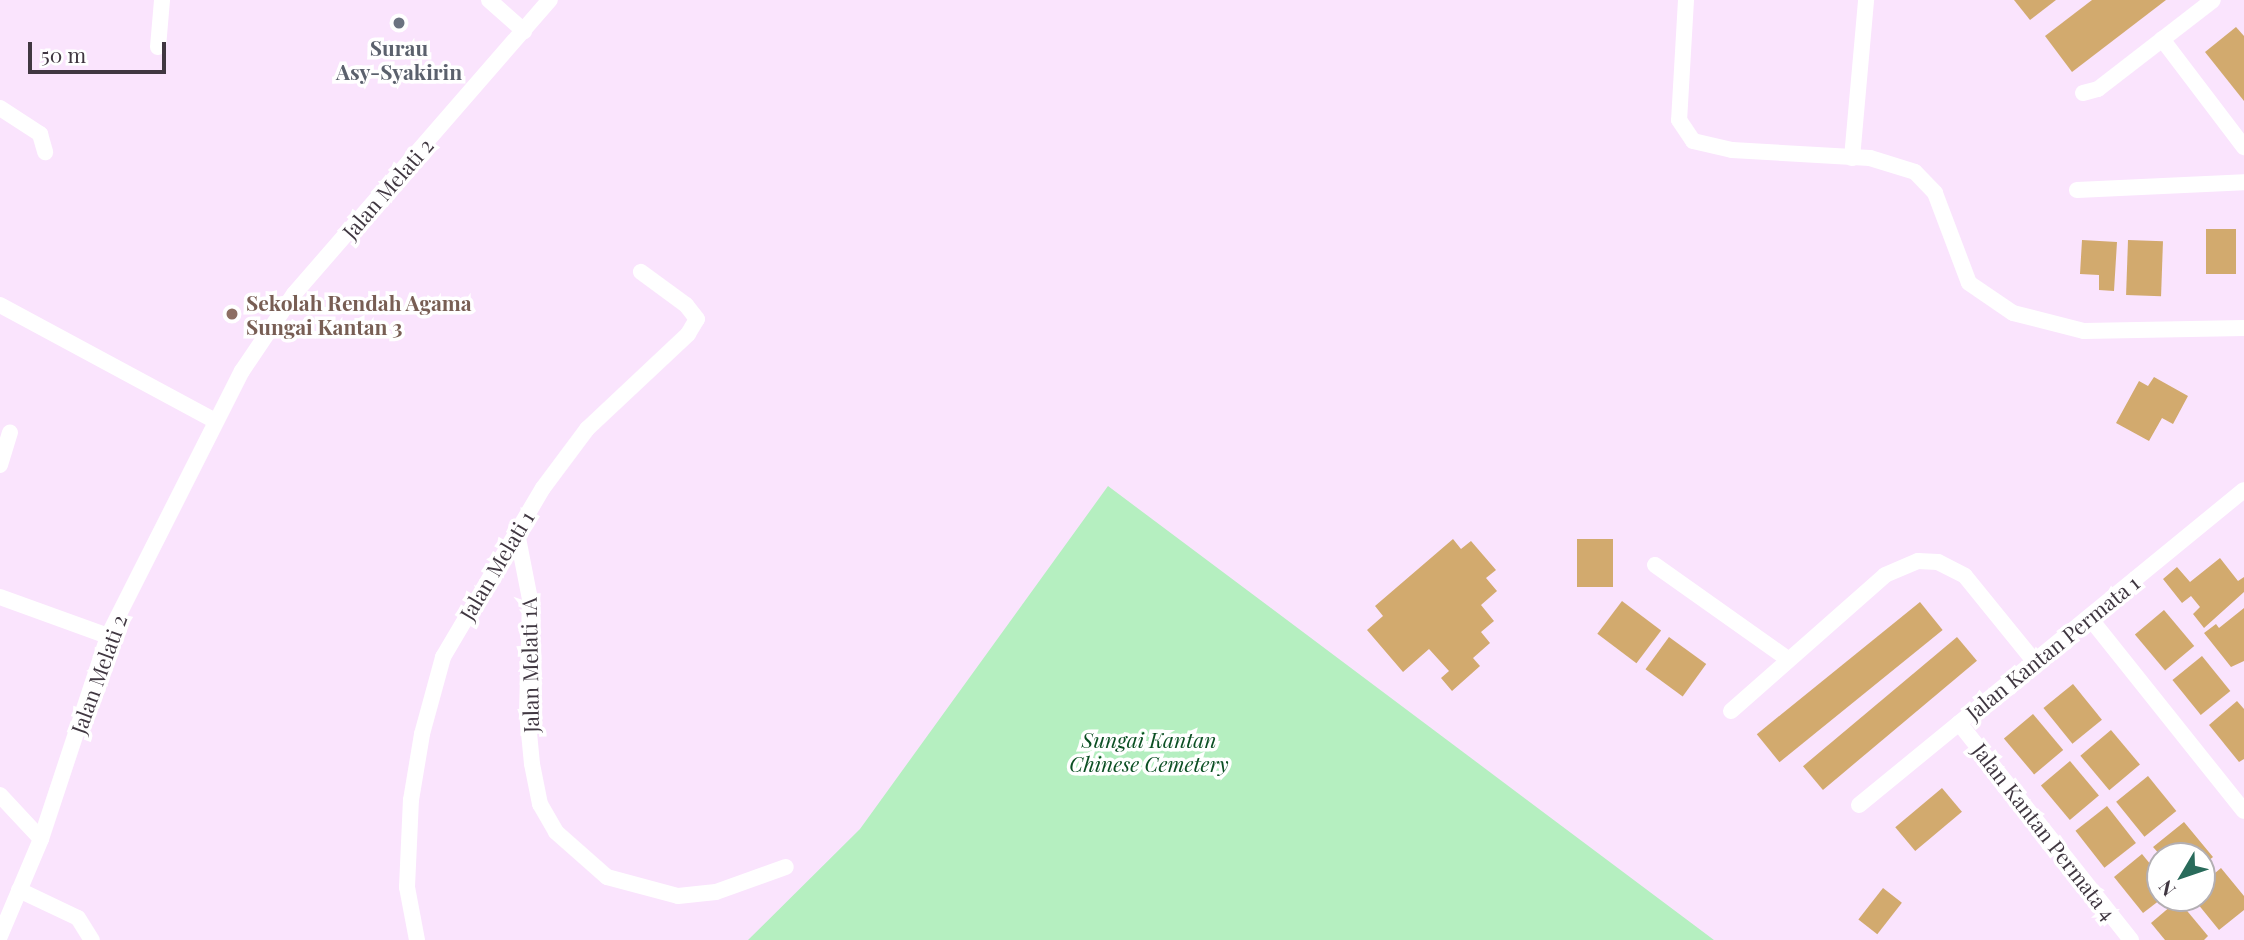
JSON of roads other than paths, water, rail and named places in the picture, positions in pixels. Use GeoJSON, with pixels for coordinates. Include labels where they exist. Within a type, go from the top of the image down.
{"type":"FeatureCollection","features":[{"type":"Feature","properties":{"kind":"street"},"geometry":{"type":"LineString","coordinates":[[158,47],[162,0]]}},
{"type":"Feature","properties":{"kind":"street"},"geometry":{"type":"LineString","coordinates":[[489,0],[524,31]]}},
{"type":"Feature","properties":{"kind":"street","name":"Jalan Melati 2"},"geometry":{"type":"LineString","coordinates":[[0,936],[41,839],[108,636],[214,419],[266,331],[294,295],[550,0]]}},
{"type":"Feature","properties":{"kind":"street"},"geometry":{"type":"LineString","coordinates":[[1686,0],[1679,120],[1684,132],[1693,141],[1732,150],[1870,158],[1915,172],[1935,193],[1969,283],[2013,313],[2084,331],[2244,328]]}},
{"type":"Feature","properties":{"kind":"street"},"geometry":{"type":"LineString","coordinates":[[1852,158],[1866,0]]}},
{"type":"Feature","properties":{"kind":"street"},"geometry":{"type":"LineString","coordinates":[[2083,93],[2098,89],[2213,0]]}},
{"type":"Feature","properties":{"kind":"street"},"geometry":{"type":"LineString","coordinates":[[2162,39],[2244,148]]}},
{"type":"Feature","properties":{"kind":"street"},"geometry":{"type":"LineString","coordinates":[[0,108],[40,134],[45,152]]}},
{"type":"Feature","properties":{"kind":"street"},"geometry":{"type":"LineString","coordinates":[[2077,190],[2244,182]]}},
{"type":"Feature","properties":{"kind":"street","name":"Jalan Melati 1"},"geometry":{"type":"LineString","coordinates":[[417,940],[407,887],[411,800],[422,734],[443,657],[476,595],[543,488],[587,429],[688,334],[698,319],[686,305],[641,272]]}},
{"type":"Feature","properties":{"kind":"street"},"geometry":{"type":"LineString","coordinates":[[0,305],[214,419]]}},
{"type":"Feature","properties":{"kind":"street"},"geometry":{"type":"LineString","coordinates":[[0,465],[10,433]]}},
{"type":"Feature","properties":{"kind":"street","name":"Jalan Kantan Permata 1"},"geometry":{"type":"LineString","coordinates":[[1859,805],[2244,490]]}},
{"type":"Feature","properties":{"kind":"street","name":"Jalan Melati 1A"},"geometry":{"type":"LineString","coordinates":[[517,533],[530,599],[527,712],[532,764],[540,804],[556,832],[607,877],[678,896],[716,892],[786,867]]}},
{"type":"Feature","properties":{"kind":"street"},"geometry":{"type":"LineString","coordinates":[[1731,711],[1885,575],[1918,561],[1938,562],[1965,576],[2034,661]]}},
{"type":"Feature","properties":{"kind":"street"},"geometry":{"type":"LineString","coordinates":[[1655,565],[1788,659]]}},
{"type":"Feature","properties":{"kind":"street"},"geometry":{"type":"LineString","coordinates":[[0,597],[108,636]]}},
{"type":"Feature","properties":{"kind":"street"},"geometry":{"type":"LineString","coordinates":[[2089,617],[2244,811]]}},
{"type":"Feature","properties":{"kind":"street","name":"Jalan Kantan Permata 4"},"geometry":{"type":"LineString","coordinates":[[1959,723],[2132,940]]}},
{"type":"Feature","properties":{"kind":"street"},"geometry":{"type":"LineString","coordinates":[[0,795],[41,839]]}},
{"type":"Feature","properties":{"kind":"street"},"geometry":{"type":"LineString","coordinates":[[19,891],[78,918],[92,940]]}},
{"type":"Feature","properties":{"kind":"place","name":"Surau Asy-Syakirin"},"geometry":{"type":"Point","coordinates":[399,23]}},
{"type":"Feature","properties":{"kind":"place","name":"Sekolah Rendah Agama Sungai Kantan 3"},"geometry":{"type":"Point","coordinates":[232,314]}},
{"type":"Feature","properties":{"kind":"park label","name":"Sungai Kantan Chinese Cemetery"},"geometry":{"type":"Point","coordinates":[1149,751]}}]}
